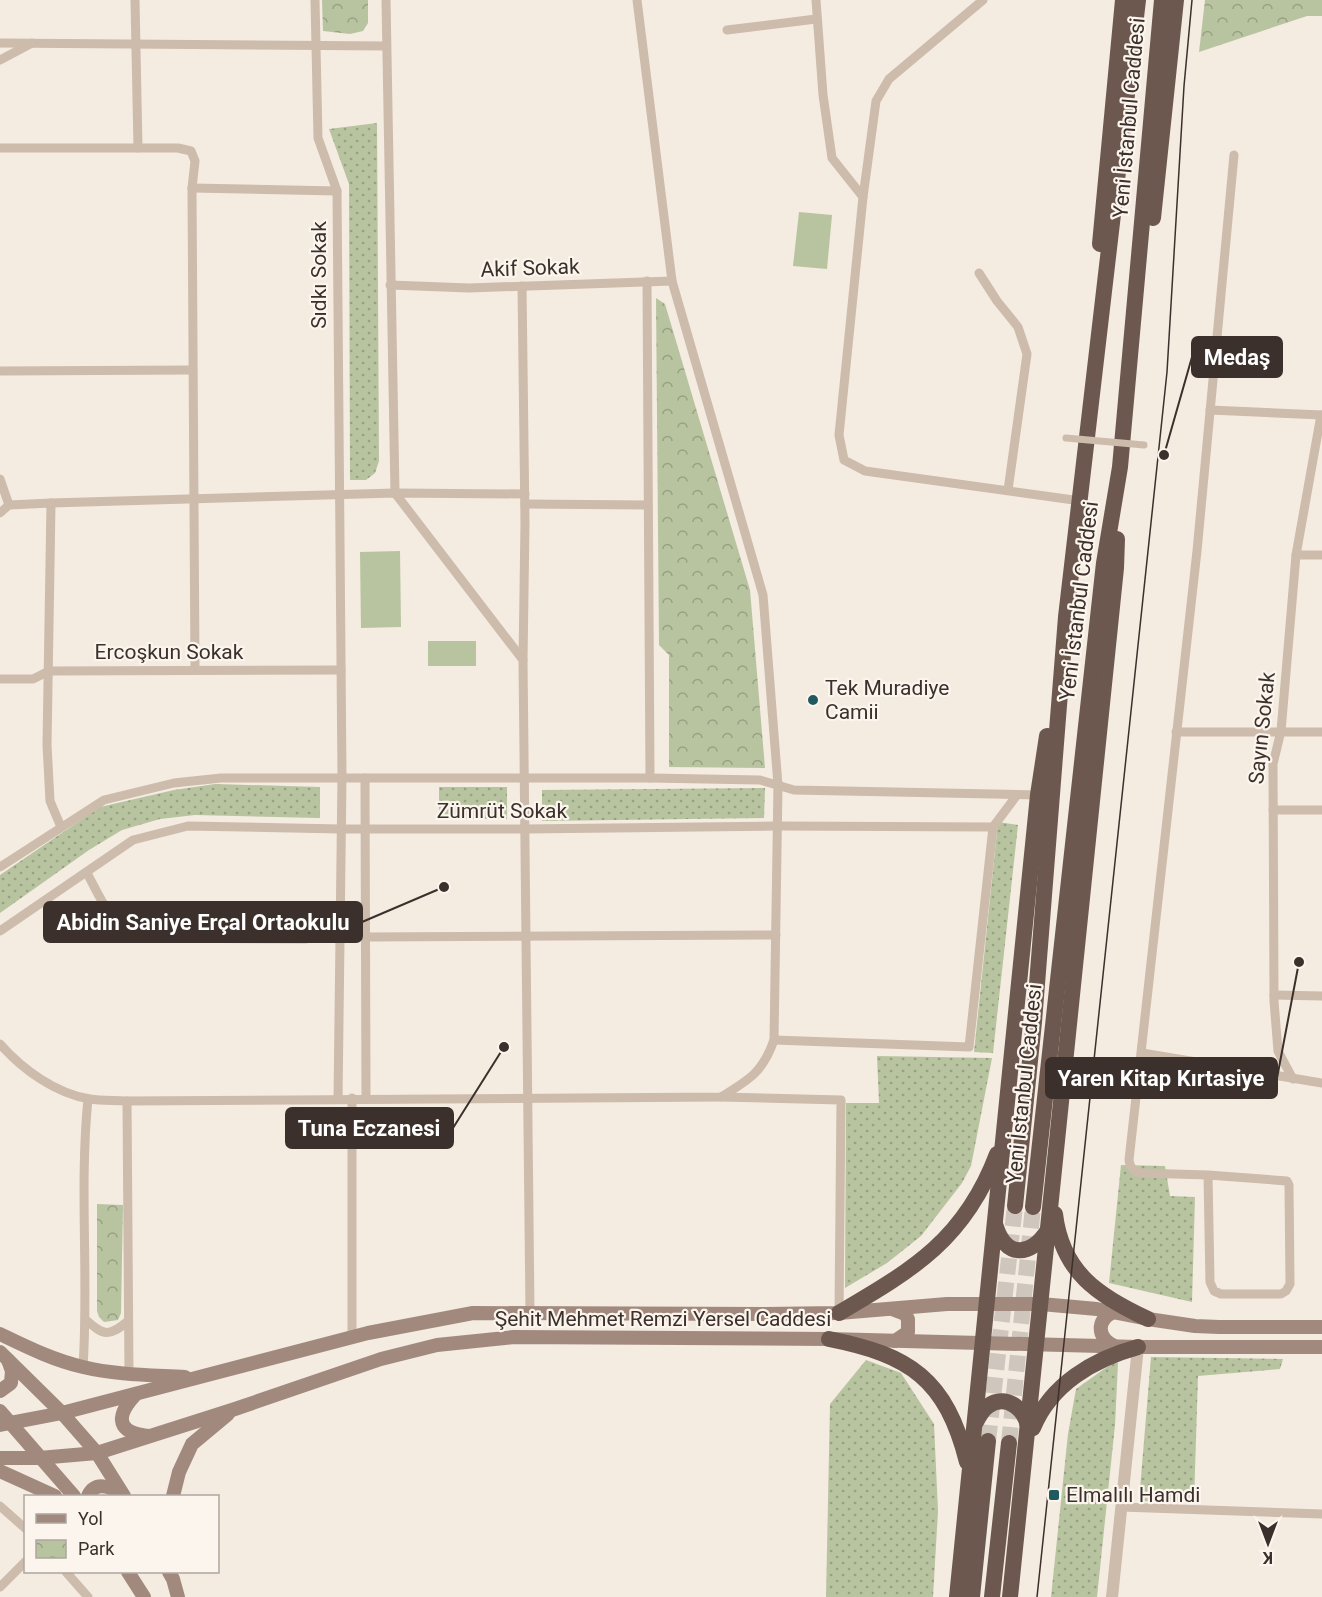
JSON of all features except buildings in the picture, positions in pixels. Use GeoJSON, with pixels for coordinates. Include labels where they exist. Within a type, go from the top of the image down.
{"type":"FeatureCollection","features":[{"type":"Feature","properties":{"kind":"highway"},"geometry":{"type":"LineString","coordinates":[[1104,298],[1100,268],[1101,222],[1123,0]]}},
{"type":"Feature","properties":{"kind":"highway","name":"Yeni İstanbul Caddesi"},"geometry":{"type":"LineString","coordinates":[[1015,1206],[1034,1022],[1066,617],[1138,0]]}},
{"type":"Feature","properties":{"kind":"highway","name":"Yeni İstanbul Caddesi"},"geometry":{"type":"LineString","coordinates":[[1033,1207],[1104,563],[1120,466],[1162,0]]}},
{"type":"Feature","properties":{"kind":"highway"},"geometry":{"type":"LineString","coordinates":[[1135,304],[1149,248],[1176,0]]}},
{"type":"Feature","properties":{"kind":"highway"},"geometry":{"type":"LineString","coordinates":[[1010,1597],[1116,568],[1120,466]]}},
{"type":"Feature","properties":{"kind":"highway"},"geometry":{"type":"LineString","coordinates":[[957,1597],[1038,795],[1066,617]]}},
{"type":"Feature","properties":{"kind":"highway"},"geometry":{"type":"LineString","coordinates":[[839,1313],[902,1275],[946,1239],[978,1195],[992,1167],[1004,1134]]}},
{"type":"Feature","properties":{"kind":"highway"},"geometry":{"type":"LineString","coordinates":[[1053,1185],[1059,1234],[1073,1266],[1086,1281],[1132,1312],[1148,1319]]}},
{"type":"Feature","properties":{"kind":"highway"},"geometry":{"type":"LineString","coordinates":[[995,1223],[1001,1240],[1019,1250],[1033,1248],[1048,1229]]}},
{"type":"Feature","properties":{"kind":"highway"},"geometry":{"type":"LineString","coordinates":[[829,1340],[887,1354],[920,1374],[932,1387],[952,1418],[964,1449],[970,1476]]}},
{"type":"Feature","properties":{"kind":"highway"},"geometry":{"type":"LineString","coordinates":[[1026,1449],[1037,1418],[1059,1389],[1098,1362],[1138,1347]]}},
{"type":"Feature","properties":{"kind":"highway"},"geometry":{"type":"LineString","coordinates":[[975,1423],[988,1405],[1003,1401],[1011,1403],[1023,1412],[1029,1428]]}},
{"type":"Feature","properties":{"kind":"highway"},"geometry":{"type":"LineString","coordinates":[[972,1597],[988,1441]]}},
{"type":"Feature","properties":{"kind":"highway"},"geometry":{"type":"LineString","coordinates":[[992,1597],[1009,1443]]}},
{"type":"Feature","properties":{"kind":"main road","name":"Şehit Mehmet Remzi Yersel Caddesi"},"geometry":{"type":"LineString","coordinates":[[5,1424],[135,1395],[352,1338],[473,1313],[839,1313],[987,1304],[1041,1304],[1083,1307],[1148,1319],[1220,1327],[1322,1327]]}},
{"type":"Feature","properties":{"kind":"main road"},"geometry":{"type":"LineString","coordinates":[[891,1309],[900,1311],[908,1319],[908,1332],[895,1341]]}},
{"type":"Feature","properties":{"kind":"main road"},"geometry":{"type":"LineString","coordinates":[[1113,1312],[1105,1317],[1100,1328],[1103,1338],[1114,1346]]}},
{"type":"Feature","properties":{"kind":"main road"},"geometry":{"type":"LineString","coordinates":[[0,1334],[34,1351],[83,1367],[129,1374],[196,1378]]}},
{"type":"Feature","properties":{"kind":"main road","name":"Şehit Mehmet Remzi Yersel Caddesi"},"geometry":{"type":"LineString","coordinates":[[0,1458],[39,1458],[96,1453],[381,1359],[437,1345],[514,1336],[1138,1347],[1322,1347]]}},
{"type":"Feature","properties":{"kind":"main road"},"geometry":{"type":"LineString","coordinates":[[0,1391],[11,1383],[12,1371],[4,1355]]}},
{"type":"Feature","properties":{"kind":"main road"},"geometry":{"type":"LineString","coordinates":[[4,1355],[62,1413],[96,1453],[122,1495]]}},
{"type":"Feature","properties":{"kind":"main road"},"geometry":{"type":"LineString","coordinates":[[135,1395],[126,1405],[122,1416],[124,1427],[134,1434],[150,1436]]}},
{"type":"Feature","properties":{"kind":"main road"},"geometry":{"type":"LineString","coordinates":[[173,1495],[179,1472],[192,1444],[232,1410]]}},
{"type":"Feature","properties":{"kind":"main road"},"geometry":{"type":"LineString","coordinates":[[0,1411],[5,1424],[72,1495]]}},
{"type":"Feature","properties":{"kind":"main road"},"geometry":{"type":"LineString","coordinates":[[0,1471],[51,1495]]}},
{"type":"Feature","properties":{"kind":"main road"},"geometry":{"type":"LineString","coordinates":[[89,1495],[90,1491],[100,1486],[112,1488],[122,1495]]}},
{"type":"Feature","properties":{"kind":"main road"},"geometry":{"type":"LineString","coordinates":[[129,1573],[144,1597]]}},
{"type":"Feature","properties":{"kind":"main road"},"geometry":{"type":"LineString","coordinates":[[172,1574],[178,1597]]}},
{"type":"Feature","properties":{"kind":"street"},"geometry":{"type":"LineString","coordinates":[[135,0],[138,148]]}},
{"type":"Feature","properties":{"kind":"street","name":"Sıdkı Sokak"},"geometry":{"type":"LineString","coordinates":[[315,0],[318,138],[337,191],[342,777],[338,1099]]}},
{"type":"Feature","properties":{"kind":"street"},"geometry":{"type":"LineString","coordinates":[[386,0],[395,493],[523,660]]}},
{"type":"Feature","properties":{"kind":"street"},"geometry":{"type":"LineString","coordinates":[[637,0],[672,280],[763,594],[778,785],[774,1040],[767,1060],[747,1081],[721,1097]]}},
{"type":"Feature","properties":{"kind":"street"},"geometry":{"type":"LineString","coordinates":[[816,0],[816,19],[832,158],[863,197]]}},
{"type":"Feature","properties":{"kind":"street"},"geometry":{"type":"LineString","coordinates":[[984,0],[889,80],[876,100],[863,197],[839,435],[844,460],[865,471],[1081,501]]}},
{"type":"Feature","properties":{"kind":"street"},"geometry":{"type":"LineString","coordinates":[[727,30],[816,19]]}},
{"type":"Feature","properties":{"kind":"street"},"geometry":{"type":"LineString","coordinates":[[0,43],[386,46]]}},
{"type":"Feature","properties":{"kind":"street"},"geometry":{"type":"LineString","coordinates":[[0,60],[33,43]]}},
{"type":"Feature","properties":{"kind":"street"},"geometry":{"type":"LineString","coordinates":[[0,148],[178,148],[190,151],[195,161],[192,188],[195,670]]}},
{"type":"Feature","properties":{"kind":"street"},"geometry":{"type":"LineString","coordinates":[[1208,1175],[1210,1282],[1214,1291],[1221,1294],[1281,1294],[1286,1291],[1290,1284],[1289,1185],[1287,1181],[1208,1175],[1140,1173],[1130,1166],[1210,410],[1234,155]]}},
{"type":"Feature","properties":{"kind":"street"},"geometry":{"type":"LineString","coordinates":[[192,188],[337,191]]}},
{"type":"Feature","properties":{"kind":"street"},"geometry":{"type":"LineString","coordinates":[[979,273],[997,301],[1018,327],[1027,354],[1008,490]]}},
{"type":"Feature","properties":{"kind":"street","name":"Akif Sokak"},"geometry":{"type":"LineString","coordinates":[[390,285],[469,288],[672,280]]}},
{"type":"Feature","properties":{"kind":"street"},"geometry":{"type":"LineString","coordinates":[[647,281],[650,778]]}},
{"type":"Feature","properties":{"kind":"street"},"geometry":{"type":"LineString","coordinates":[[522,286],[525,499],[523,660],[530,1313]]}},
{"type":"Feature","properties":{"kind":"street"},"geometry":{"type":"LineString","coordinates":[[0,371],[192,370]]}},
{"type":"Feature","properties":{"kind":"street"},"geometry":{"type":"LineString","coordinates":[[1210,410],[1322,415]]}},
{"type":"Feature","properties":{"kind":"street","name":"Sayın Sokak"},"geometry":{"type":"LineString","coordinates":[[1293,1079],[1278,1051],[1274,994],[1273,764],[1281,731],[1296,555],[1322,415]]}},
{"type":"Feature","properties":{"kind":"street"},"geometry":{"type":"LineString","coordinates":[[1066,438],[1144,445]]}},
{"type":"Feature","properties":{"kind":"street"},"geometry":{"type":"LineString","coordinates":[[0,479],[9,504]]}},
{"type":"Feature","properties":{"kind":"street"},"geometry":{"type":"LineString","coordinates":[[0,513],[9,504],[395,493],[647,505]]}},
{"type":"Feature","properties":{"kind":"street"},"geometry":{"type":"LineString","coordinates":[[51,502],[47,745],[50,801],[61,827]]}},
{"type":"Feature","properties":{"kind":"street"},"geometry":{"type":"LineString","coordinates":[[1296,555],[1322,555]]}},
{"type":"Feature","properties":{"kind":"street","name":"Ercoşkun Sokak"},"geometry":{"type":"LineString","coordinates":[[0,679],[33,679],[49,671],[341,670]]}},
{"type":"Feature","properties":{"kind":"street"},"geometry":{"type":"LineString","coordinates":[[1176,732],[1322,732]]}},
{"type":"Feature","properties":{"kind":"street","name":"Zümrüt Sokak"},"geometry":{"type":"LineString","coordinates":[[0,867],[104,800],[174,783],[221,778],[760,780],[794,790],[1038,795]]}},
{"type":"Feature","properties":{"kind":"street"},"geometry":{"type":"LineString","coordinates":[[365,778],[366,1098]]}},
{"type":"Feature","properties":{"kind":"street"},"geometry":{"type":"LineString","coordinates":[[774,1040],[969,1047],[993,828],[1017,795]]}},
{"type":"Feature","properties":{"kind":"street"},"geometry":{"type":"LineString","coordinates":[[1273,810],[1322,810]]}},
{"type":"Feature","properties":{"kind":"street","name":"Zümrüt Sokak"},"geometry":{"type":"LineString","coordinates":[[0,931],[133,840],[188,826],[341,829],[778,826],[993,828]]}},
{"type":"Feature","properties":{"kind":"street"},"geometry":{"type":"LineString","coordinates":[[87,873],[109,914],[133,932],[151,938],[306,939]]}},
{"type":"Feature","properties":{"kind":"street"},"geometry":{"type":"LineString","coordinates":[[366,938],[777,935]]}},
{"type":"Feature","properties":{"kind":"street"},"geometry":{"type":"LineString","coordinates":[[1274,994],[1322,996]]}},
{"type":"Feature","properties":{"kind":"street"},"geometry":{"type":"LineString","coordinates":[[0,1044],[12,1057],[45,1083],[88,1099],[127,1101],[721,1097],[841,1100],[839,1313]]}},
{"type":"Feature","properties":{"kind":"street"},"geometry":{"type":"LineString","coordinates":[[1142,1053],[1322,1083]]}},
{"type":"Feature","properties":{"kind":"street"},"geometry":{"type":"LineString","coordinates":[[352,1098],[352,1338]]}},
{"type":"Feature","properties":{"kind":"street"},"geometry":{"type":"LineString","coordinates":[[83,1367],[86,1320],[85,1131],[88,1099]]}},
{"type":"Feature","properties":{"kind":"street"},"geometry":{"type":"LineString","coordinates":[[127,1101],[129,1374]]}},
{"type":"Feature","properties":{"kind":"street"},"geometry":{"type":"LineString","coordinates":[[86,1320],[98,1331],[108,1333],[117,1331],[128,1322]]}},
{"type":"Feature","properties":{"kind":"street"},"geometry":{"type":"LineString","coordinates":[[1112,1597],[1138,1347]]}},
{"type":"Feature","properties":{"kind":"street"},"geometry":{"type":"LineString","coordinates":[[0,1506],[24,1527]]}},
{"type":"Feature","properties":{"kind":"street"},"geometry":{"type":"LineString","coordinates":[[1121,1507],[1322,1514]]}},
{"type":"Feature","properties":{"kind":"street"},"geometry":{"type":"LineString","coordinates":[[0,1587],[24,1563]]}},
{"type":"Feature","properties":{"kind":"street"},"geometry":{"type":"LineString","coordinates":[[67,1573],[88,1597]]}},
{"type":"Feature","properties":{"kind":"green space"},"geometry":{"type":"Polygon","coordinates":[[[322,0],[368,0],[368,23],[363,31],[350,34],[323,31],[322,0]]]}},
{"type":"Feature","properties":{"kind":"green space"},"geometry":{"type":"Polygon","coordinates":[[[1205,0],[1322,0],[1322,16],[1307,16],[1199,52],[1205,0]]]}},
{"type":"Feature","properties":{"kind":"green space"},"geometry":{"type":"Polygon","coordinates":[[[377,123],[379,461],[375,473],[366,480],[350,480],[349,184],[329,129],[377,123]]]}},
{"type":"Feature","properties":{"kind":"green space"},"geometry":{"type":"Polygon","coordinates":[[[799,212],[832,215],[827,269],[793,266],[799,212]]]}},
{"type":"Feature","properties":{"kind":"green space"},"geometry":{"type":"Polygon","coordinates":[[[656,298],[665,304],[750,590],[765,768],[669,767],[669,655],[659,645],[656,298]]]}},
{"type":"Feature","properties":{"kind":"green space"},"geometry":{"type":"Polygon","coordinates":[[[400,551],[401,627],[361,628],[360,552],[400,551]]]}},
{"type":"Feature","properties":{"kind":"green space"},"geometry":{"type":"Polygon","coordinates":[[[428,641],[476,641],[476,666],[428,666],[428,641]]]}},
{"type":"Feature","properties":{"kind":"green space"},"geometry":{"type":"Polygon","coordinates":[[[215,784],[320,787],[320,818],[195,815],[160,819],[122,830],[89,850],[0,913],[0,875],[100,807],[174,790],[215,784]]]}},
{"type":"Feature","properties":{"kind":"green space"},"geometry":{"type":"Polygon","coordinates":[[[439,787],[507,787],[507,819],[439,819],[439,787]]]}},
{"type":"Feature","properties":{"kind":"green space"},"geometry":{"type":"Polygon","coordinates":[[[765,788],[764,818],[542,821],[542,790],[765,788]]]}},
{"type":"Feature","properties":{"kind":"green space"},"geometry":{"type":"Polygon","coordinates":[[[998,822],[1018,825],[993,1053],[974,1052],[998,822]]]}},
{"type":"Feature","properties":{"kind":"green space"},"geometry":{"type":"Polygon","coordinates":[[[877,1056],[992,1058],[971,1166],[962,1183],[921,1236],[887,1263],[845,1288],[846,1103],[879,1103],[877,1056]]]}},
{"type":"Feature","properties":{"kind":"green space"},"geometry":{"type":"Polygon","coordinates":[[[1121,1165],[1165,1166],[1170,1196],[1195,1197],[1192,1302],[1109,1283],[1121,1165]]]}},
{"type":"Feature","properties":{"kind":"green space"},"geometry":{"type":"Polygon","coordinates":[[[97,1204],[123,1205],[121,1313],[118,1320],[104,1322],[97,1311],[97,1204]]]}},
{"type":"Feature","properties":{"kind":"green space"},"geometry":{"type":"Polygon","coordinates":[[[1151,1357],[1283,1359],[1280,1369],[1198,1376],[1194,1502],[1139,1501],[1151,1357]]]}},
{"type":"Feature","properties":{"kind":"green space"},"geometry":{"type":"Polygon","coordinates":[[[866,1360],[901,1373],[934,1424],[938,1511],[933,1597],[826,1597],[830,1404],[866,1360]]]}},
{"type":"Feature","properties":{"kind":"green space"},"geometry":{"type":"Polygon","coordinates":[[[1114,1362],[1118,1363],[1115,1425],[1097,1597],[1051,1597],[1068,1434],[1076,1389],[1114,1362]]]}},
{"type":"Feature","properties":{"kind":"tunnel"},"geometry":{"type":"LineString","coordinates":[[988,1441],[1015,1206]]}},
{"type":"Feature","properties":{"kind":"tunnel"},"geometry":{"type":"LineString","coordinates":[[1009,1443],[1033,1207]]}},
{"type":"Feature","properties":{"kind":"tram line"},"geometry":{"type":"LineString","coordinates":[[1037,1597],[1167,372],[1184,86],[1192,0]]}},
{"type":"Feature","properties":{"kind":"place","name":"Medaş"},"geometry":{"type":"Point","coordinates":[1164,455]}},
{"type":"Feature","properties":{"kind":"place","name":"Tek Muradiye Camii"},"geometry":{"type":"Point","coordinates":[813,700]}},
{"type":"Feature","properties":{"kind":"place","name":"Abidin Saniye Erçal Ortaokulu"},"geometry":{"type":"Point","coordinates":[444,887]}},
{"type":"Feature","properties":{"kind":"place","name":"Yaren Kitap Kırtasiye"},"geometry":{"type":"Point","coordinates":[1299,962]}},
{"type":"Feature","properties":{"kind":"place","name":"Tuna Eczanesi"},"geometry":{"type":"Point","coordinates":[504,1047]}},
{"type":"Feature","properties":{"kind":"place","name":"Elmalılı Hamdi"},"geometry":{"type":"Point","coordinates":[1054,1495]}}]}
